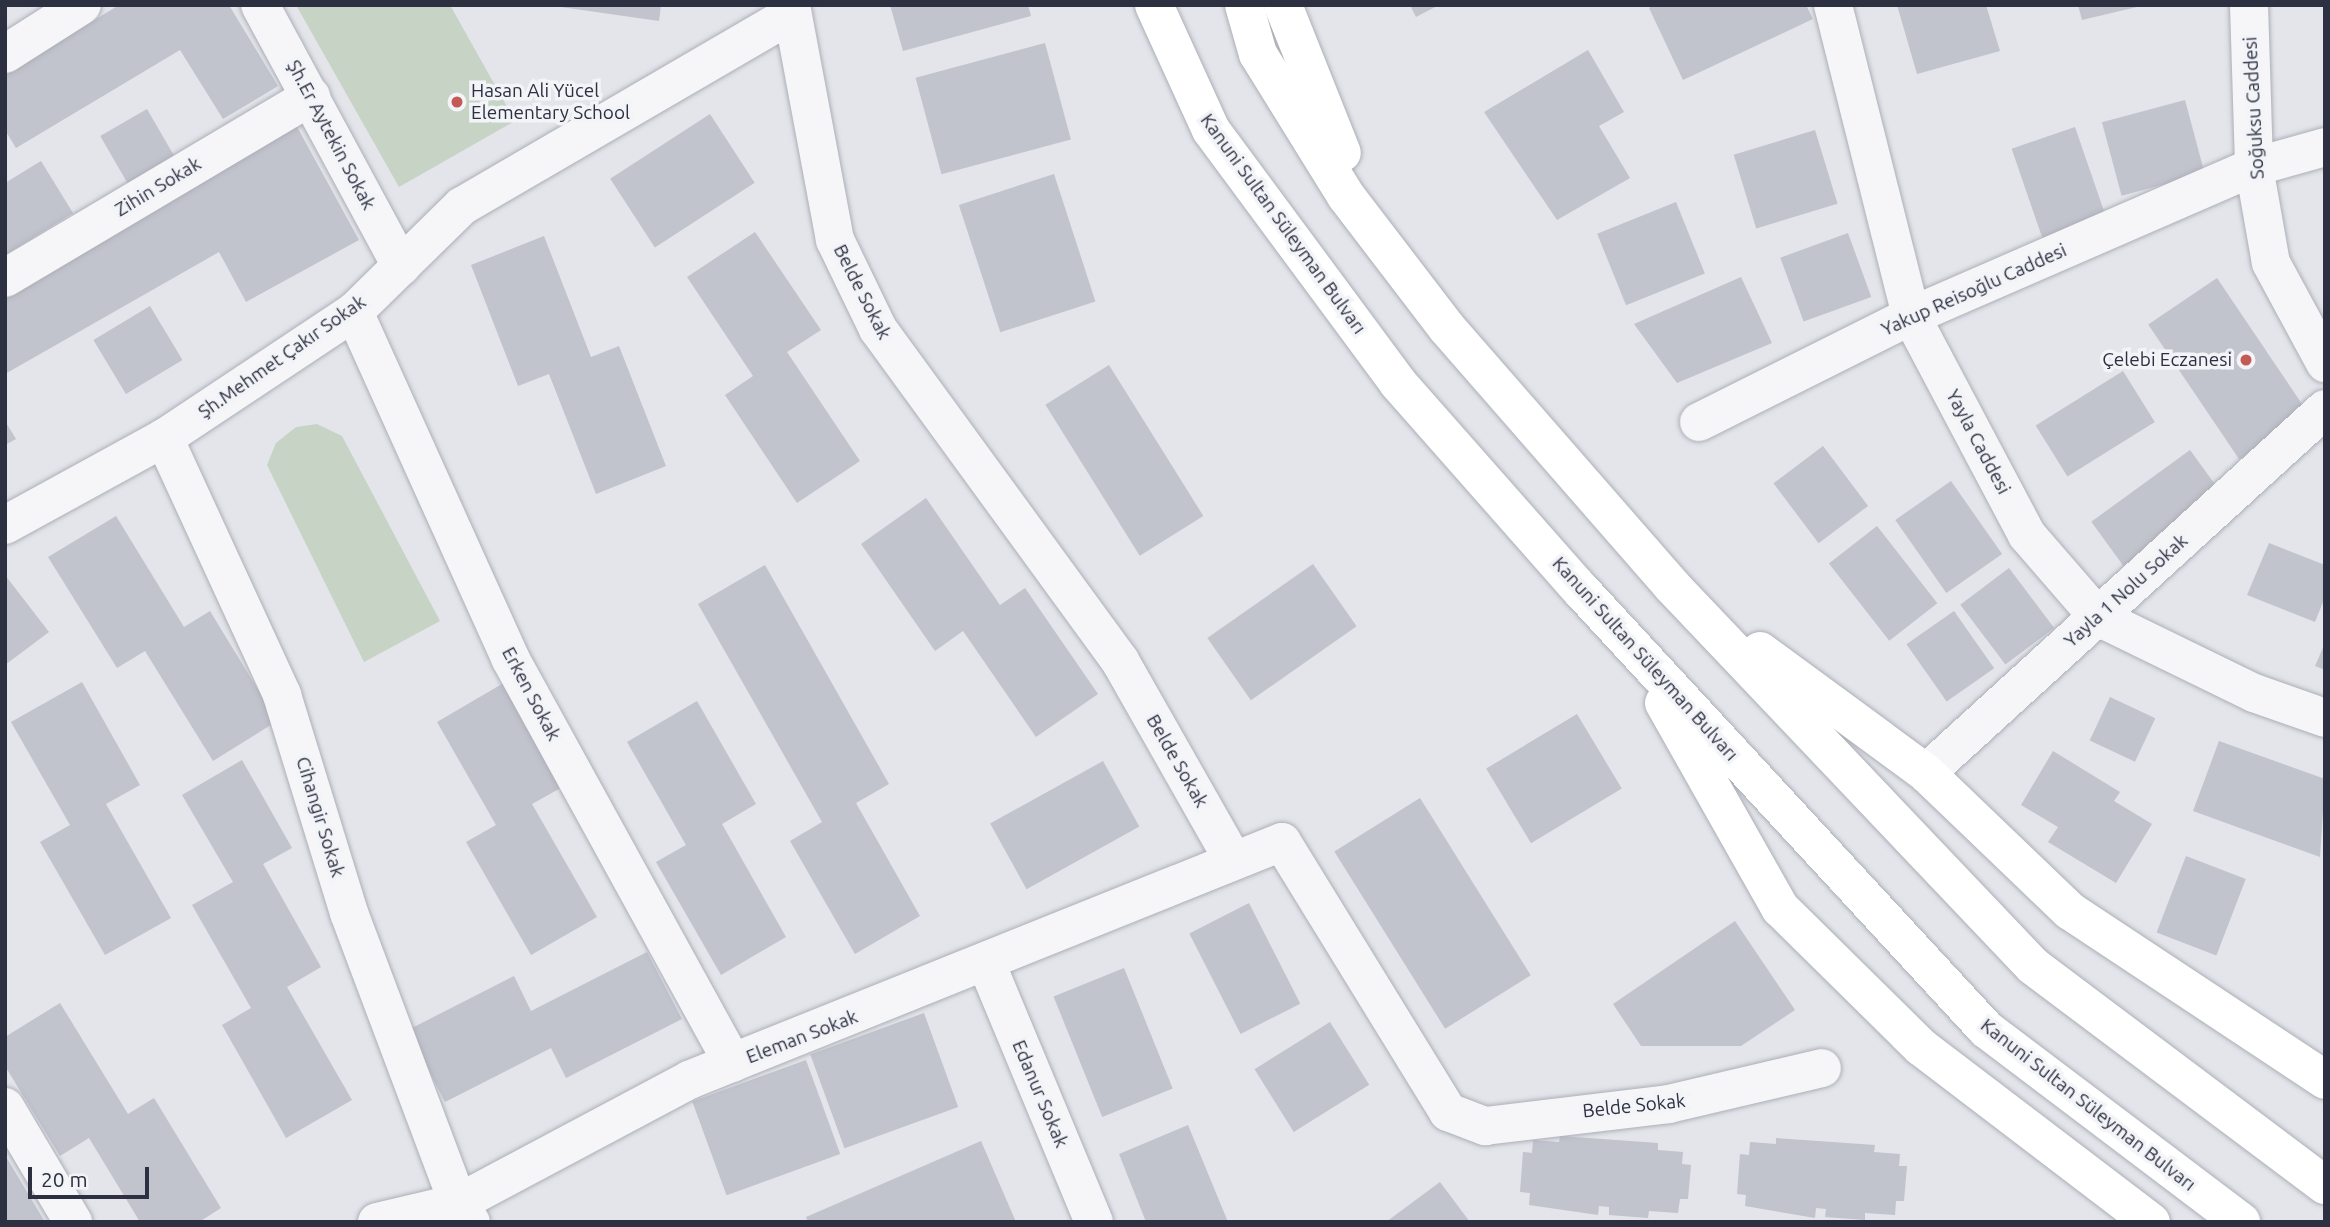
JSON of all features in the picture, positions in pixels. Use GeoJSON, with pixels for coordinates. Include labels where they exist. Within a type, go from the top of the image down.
{"type":"FeatureCollection","features":[{"type":"Feature","properties":{"kind":"main road","name":"Kanuni Sultan Süleyman Bulvarı"},"geometry":{"type":"LineString","coordinates":[[1154,5],[1210,130],[1398,383],[1632,647],[1986,1029],[2241,1222]]}},
{"type":"Feature","properties":{"kind":"main road"},"geometry":{"type":"LineString","coordinates":[[1244,5],[1258,54],[1381,242],[1672,586],[2032,966],[2325,1185]]}},
{"type":"Feature","properties":{"kind":"main road"},"geometry":{"type":"LineString","coordinates":[[1283,5],[1381,242]]}},
{"type":"Feature","properties":{"kind":"main road"},"geometry":{"type":"LineString","coordinates":[[1672,586],[1926,773],[2070,911],[2325,1080]]}},
{"type":"Feature","properties":{"kind":"main road"},"geometry":{"type":"LineString","coordinates":[[1632,647],[1780,908],[1921,1047],[2151,1222]]}},
{"type":"Feature","properties":{"kind":"street"},"geometry":{"type":"LineString","coordinates":[[5,54],[82,5]]}},
{"type":"Feature","properties":{"kind":"street","name":"Şh.Er Aytekin Sokak"},"geometry":{"type":"LineString","coordinates":[[260,5],[401,266]]}},
{"type":"Feature","properties":{"kind":"street","name":"Yayla Caddesi"},"geometry":{"type":"LineString","coordinates":[[1833,5],[1911,316],[2027,535],[2098,617],[2254,693],[2325,718]]}},
{"type":"Feature","properties":{"kind":"street","name":"Soğuksu Caddesi"},"geometry":{"type":"LineString","coordinates":[[2249,5],[2254,167],[2271,262],[2325,363]]}},
{"type":"Feature","properties":{"kind":"street","name":"Şh.Mehmet Çakır Sokak"},"geometry":{"type":"LineString","coordinates":[[5,525],[164,439],[354,312],[462,206],[791,9]]}},
{"type":"Feature","properties":{"kind":"street","name":"Belde Sokak"},"geometry":{"type":"LineString","coordinates":[[791,9],[835,240],[878,329],[1120,661],[1233,860],[1282,842],[1448,1112],[1485,1126],[1669,1104],[1822,1068]]}},
{"type":"Feature","properties":{"kind":"street","name":"Zihin Sokak"},"geometry":{"type":"LineString","coordinates":[[5,278],[311,96]]}},
{"type":"Feature","properties":{"kind":"street","name":"Yakup Reisoğlu Caddesi"},"geometry":{"type":"LineString","coordinates":[[1699,422],[1911,316],[2254,167],[2325,147]]}},
{"type":"Feature","properties":{"kind":"street","name":"Erken Sokak"},"geometry":{"type":"LineString","coordinates":[[354,312],[510,657],[733,1063]]}},
{"type":"Feature","properties":{"kind":"street","name":"Yayla 1 Nolu Sokak"},"geometry":{"type":"LineString","coordinates":[[1926,773],[2325,409]]}},
{"type":"Feature","properties":{"kind":"street","name":"Cihangir Sokak"},"geometry":{"type":"LineString","coordinates":[[164,439],[282,695],[349,913],[465,1213]]}},
{"type":"Feature","properties":{"kind":"street","name":"Eleman Sokak"},"geometry":{"type":"LineString","coordinates":[[377,1222],[465,1213],[733,1063],[1200,880],[1233,860]]}},
{"type":"Feature","properties":{"kind":"street","name":"Edanur Sokak"},"geometry":{"type":"LineString","coordinates":[[987,965],[1094,1222]]}},
{"type":"Feature","properties":{"kind":"street"},"geometry":{"type":"LineString","coordinates":[[5,1107],[73,1222]]}},
{"type":"Feature","properties":{"kind":"green space"},"geometry":{"type":"Polygon","coordinates":[[[296,5],[450,5],[515,121],[399,187],[296,5]]]}},
{"type":"Feature","properties":{"kind":"green space"},"geometry":{"type":"Polygon","coordinates":[[[317,424],[342,436],[440,621],[364,662],[267,465],[276,443],[296,427],[317,424]]]}},
{"type":"Feature","properties":{"kind":"building"},"geometry":{"type":"Polygon","coordinates":[[[119,5],[229,5],[278,86],[223,119],[180,50],[16,148],[5,130],[5,75],[119,5]]]}},
{"type":"Feature","properties":{"kind":"building"},"geometry":{"type":"Polygon","coordinates":[[[547,5],[661,5],[659,21],[547,5]]]}},
{"type":"Feature","properties":{"kind":"building"},"geometry":{"type":"Polygon","coordinates":[[[890,5],[1028,5],[1031,16],[903,51],[890,5]]]}},
{"type":"Feature","properties":{"kind":"building"},"geometry":{"type":"Polygon","coordinates":[[[1410,5],[1439,5],[1416,17],[1410,5]]]}},
{"type":"Feature","properties":{"kind":"building"},"geometry":{"type":"Polygon","coordinates":[[[1654,5],[1806,5],[1813,19],[1683,80],[1649,8],[1654,5]]]}},
{"type":"Feature","properties":{"kind":"building"},"geometry":{"type":"Polygon","coordinates":[[[1897,5],[1986,5],[2000,51],[1917,74],[1897,5]]]}},
{"type":"Feature","properties":{"kind":"building"},"geometry":{"type":"Polygon","coordinates":[[[2078,5],[2140,5],[2141,6],[2082,20],[2078,5]]]}},
{"type":"Feature","properties":{"kind":"building"},"geometry":{"type":"Polygon","coordinates":[[[1045,43],[1071,140],[941,174],[916,78],[1045,43]]]}},
{"type":"Feature","properties":{"kind":"building"},"geometry":{"type":"Polygon","coordinates":[[[1588,50],[1624,112],[1599,126],[1630,178],[1557,220],[1484,112],[1588,50]]]}},
{"type":"Feature","properties":{"kind":"building"},"geometry":{"type":"Polygon","coordinates":[[[2185,100],[2205,173],[2122,196],[2102,122],[2185,100]]]}},
{"type":"Feature","properties":{"kind":"building"},"geometry":{"type":"Polygon","coordinates":[[[147,109],[176,160],[130,187],[100,136],[147,109]]]}},
{"type":"Feature","properties":{"kind":"building"},"geometry":{"type":"Polygon","coordinates":[[[710,114],[755,183],[655,248],[610,179],[710,114]]]}},
{"type":"Feature","properties":{"kind":"building"},"geometry":{"type":"Polygon","coordinates":[[[296,125],[359,240],[246,302],[219,252],[5,374],[5,290],[296,125]]]}},
{"type":"Feature","properties":{"kind":"building"},"geometry":{"type":"Polygon","coordinates":[[[2075,127],[2108,222],[2044,243],[2012,149],[2075,127]]]}},
{"type":"Feature","properties":{"kind":"building"},"geometry":{"type":"Polygon","coordinates":[[[1815,130],[1838,204],[1756,228],[1734,155],[1815,130]]]}},
{"type":"Feature","properties":{"kind":"building"},"geometry":{"type":"Polygon","coordinates":[[[41,161],[73,213],[5,255],[5,183],[41,161]]]}},
{"type":"Feature","properties":{"kind":"building"},"geometry":{"type":"Polygon","coordinates":[[[1054,174],[1095,301],[1000,332],[959,205],[1054,174]]]}},
{"type":"Feature","properties":{"kind":"building"},"geometry":{"type":"Polygon","coordinates":[[[1676,202],[1705,273],[1626,305],[1597,234],[1676,202]]]}},
{"type":"Feature","properties":{"kind":"building"},"geometry":{"type":"Polygon","coordinates":[[[755,232],[821,330],[787,352],[860,461],[797,503],[725,395],[753,376],[687,277],[755,232]]]}},
{"type":"Feature","properties":{"kind":"building"},"geometry":{"type":"Polygon","coordinates":[[[1848,233],[1871,297],[1804,322],[1780,258],[1848,233]]]}},
{"type":"Feature","properties":{"kind":"building"},"geometry":{"type":"Polygon","coordinates":[[[544,236],[591,357],[619,346],[666,466],[596,494],[549,374],[518,386],[471,265],[544,236]]]}},
{"type":"Feature","properties":{"kind":"building"},"geometry":{"type":"Polygon","coordinates":[[[1741,277],[1772,343],[1677,383],[1634,324],[1741,277]]]}},
{"type":"Feature","properties":{"kind":"building"},"geometry":{"type":"Polygon","coordinates":[[[2217,278],[2308,413],[2239,460],[2148,324],[2217,278]]]}},
{"type":"Feature","properties":{"kind":"building"},"geometry":{"type":"Polygon","coordinates":[[[150,306],[182,360],[126,394],[93,340],[150,306]]]}},
{"type":"Feature","properties":{"kind":"building"},"geometry":{"type":"Polygon","coordinates":[[[1109,365],[1203,516],[1140,556],[1045,405],[1109,365]]]}},
{"type":"Feature","properties":{"kind":"building"},"geometry":{"type":"Polygon","coordinates":[[[2123,371],[2155,422],[2067,476],[2036,426],[2123,371]]]}},
{"type":"Feature","properties":{"kind":"building"},"geometry":{"type":"Polygon","coordinates":[[[5,421],[16,439],[5,445],[5,421]]]}},
{"type":"Feature","properties":{"kind":"building"},"geometry":{"type":"Polygon","coordinates":[[[1823,446],[1868,506],[1819,543],[1773,483],[1823,446]]]}},
{"type":"Feature","properties":{"kind":"building"},"geometry":{"type":"Polygon","coordinates":[[[2190,450],[2226,499],[2127,571],[2091,522],[2190,450]]]}},
{"type":"Feature","properties":{"kind":"building"},"geometry":{"type":"Polygon","coordinates":[[[1951,481],[2002,554],[1946,593],[1895,520],[1951,481]]]}},
{"type":"Feature","properties":{"kind":"building"},"geometry":{"type":"Polygon","coordinates":[[[926,498],[1000,605],[1025,588],[1098,694],[1036,737],[963,631],[935,651],[861,544],[926,498]]]}},
{"type":"Feature","properties":{"kind":"building"},"geometry":{"type":"Polygon","coordinates":[[[116,516],[184,627],[210,611],[277,721],[213,761],[145,651],[117,668],[48,557],[116,516]]]}},
{"type":"Feature","properties":{"kind":"building"},"geometry":{"type":"Polygon","coordinates":[[[1877,526],[1937,603],[1889,641],[1829,564],[1877,526]]]}},
{"type":"Feature","properties":{"kind":"building"},"geometry":{"type":"Polygon","coordinates":[[[2269,543],[2325,565],[2325,597],[2315,622],[2247,595],[2269,543]]]}},
{"type":"Feature","properties":{"kind":"building"},"geometry":{"type":"Polygon","coordinates":[[[1313,564],[1357,626],[1251,700],[1207,638],[1313,564]]]}},
{"type":"Feature","properties":{"kind":"building"},"geometry":{"type":"Polygon","coordinates":[[[765,565],[889,784],[856,803],[920,916],[855,954],[790,841],[822,822],[698,604],[765,565]]]}},
{"type":"Feature","properties":{"kind":"building"},"geometry":{"type":"Polygon","coordinates":[[[2009,568],[2054,628],[2005,665],[1960,605],[2009,568]]]}},
{"type":"Feature","properties":{"kind":"building"},"geometry":{"type":"Polygon","coordinates":[[[5,575],[49,632],[5,665],[5,575]]]}},
{"type":"Feature","properties":{"kind":"building"},"geometry":{"type":"Polygon","coordinates":[[[1954,611],[1994,668],[1947,702],[1906,644],[1954,611]]]}},
{"type":"Feature","properties":{"kind":"building"},"geometry":{"type":"Polygon","coordinates":[[[2325,643],[2325,670],[2315,666],[2325,643]]]}},
{"type":"Feature","properties":{"kind":"building"},"geometry":{"type":"Polygon","coordinates":[[[507,681],[566,785],[532,804],[597,917],[531,955],[466,842],[496,825],[437,722],[507,681]]]}},
{"type":"Feature","properties":{"kind":"building"},"geometry":{"type":"Polygon","coordinates":[[[82,682],[140,785],[106,804],[171,918],[105,955],[40,842],[70,825],[11,722],[82,682]]]}},
{"type":"Feature","properties":{"kind":"building"},"geometry":{"type":"Polygon","coordinates":[[[2110,697],[2155,718],[2135,762],[2090,741],[2110,697]]]}},
{"type":"Feature","properties":{"kind":"building"},"geometry":{"type":"Polygon","coordinates":[[[697,701],[756,804],[722,824],[786,937],[721,975],[656,862],[686,845],[627,742],[697,701]]]}},
{"type":"Feature","properties":{"kind":"building"},"geometry":{"type":"Polygon","coordinates":[[[1577,714],[1622,789],[1531,843],[1486,769],[1577,714]]]}},
{"type":"Feature","properties":{"kind":"building"},"geometry":{"type":"Polygon","coordinates":[[[2219,741],[2325,779],[2320,857],[2193,811],[2219,741]]]}},
{"type":"Feature","properties":{"kind":"building"},"geometry":{"type":"Polygon","coordinates":[[[2053,751],[2120,792],[2114,801],[2152,824],[2116,883],[2048,842],[2058,827],[2021,805],[2053,751]]]}},
{"type":"Feature","properties":{"kind":"building"},"geometry":{"type":"Polygon","coordinates":[[[242,760],[292,848],[263,864],[321,967],[287,987],[352,1100],[286,1138],[222,1025],[251,1008],[192,905],[233,882],[182,795],[242,760]]]}},
{"type":"Feature","properties":{"kind":"building"},"geometry":{"type":"Polygon","coordinates":[[[1103,761],[1139,827],[1027,889],[990,824],[1103,761]]]}},
{"type":"Feature","properties":{"kind":"building"},"geometry":{"type":"Polygon","coordinates":[[[1420,798],[1531,975],[1445,1029],[1334,852],[1420,798]]]}},
{"type":"Feature","properties":{"kind":"building"},"geometry":{"type":"Polygon","coordinates":[[[2186,856],[2246,879],[2216,955],[2157,933],[2186,856]]]}},
{"type":"Feature","properties":{"kind":"building"},"geometry":{"type":"Polygon","coordinates":[[[1249,903],[1300,1004],[1241,1034],[1189,933],[1249,903]]]}},
{"type":"Feature","properties":{"kind":"building"},"geometry":{"type":"Polygon","coordinates":[[[1735,921],[1795,1010],[1741,1046],[1641,1046],[1613,1004],[1735,921]]]}},
{"type":"Feature","properties":{"kind":"building"},"geometry":{"type":"Polygon","coordinates":[[[647,952],[682,1019],[566,1078],[551,1048],[445,1102],[408,1030],[514,976],[531,1011],[647,952]]]}},
{"type":"Feature","properties":{"kind":"building"},"geometry":{"type":"Polygon","coordinates":[[[1124,968],[1173,1089],[1102,1117],[1054,996],[1124,968]]]}},
{"type":"Feature","properties":{"kind":"building"},"geometry":{"type":"Polygon","coordinates":[[[60,1003],[128,1114],[154,1098],[221,1208],[199,1222],[140,1222],[89,1138],[60,1156],[5,1066],[5,1037],[60,1003]]]}},
{"type":"Feature","properties":{"kind":"building"},"geometry":{"type":"Polygon","coordinates":[[[924,1013],[958,1107],[844,1148],[810,1054],[924,1013]]]}},
{"type":"Feature","properties":{"kind":"building"},"geometry":{"type":"Polygon","coordinates":[[[1330,1022],[1369,1085],[1294,1132],[1255,1069],[1330,1022]]]}},
{"type":"Feature","properties":{"kind":"building"},"geometry":{"type":"Polygon","coordinates":[[[806,1060],[840,1154],[726,1195],[692,1101],[806,1060]]]}},
{"type":"Feature","properties":{"kind":"building"},"geometry":{"type":"Polygon","coordinates":[[[1188,1125],[1228,1222],[1146,1222],[1119,1154],[1188,1125]]]}},
{"type":"Feature","properties":{"kind":"building"},"geometry":{"type":"Polygon","coordinates":[[[1560,1136],[1658,1143],[1658,1150],[1683,1152],[1682,1164],[1691,1165],[1688,1199],[1680,1199],[1678,1213],[1649,1211],[1648,1218],[1609,1215],[1609,1207],[1599,1206],[1598,1215],[1529,1205],[1530,1193],[1520,1192],[1523,1152],[1532,1153],[1533,1140],[1559,1142],[1560,1136]]]}},
{"type":"Feature","properties":{"kind":"building"},"geometry":{"type":"Polygon","coordinates":[[[1776,1138],[1875,1145],[1874,1152],[1900,1154],[1899,1166],[1907,1166],[1904,1201],[1896,1201],[1895,1215],[1865,1213],[1865,1220],[1825,1217],[1826,1209],[1816,1208],[1815,1218],[1745,1206],[1746,1195],[1737,1194],[1740,1154],[1749,1155],[1750,1142],[1776,1144],[1776,1138]]]}},
{"type":"Feature","properties":{"kind":"building"},"geometry":{"type":"Polygon","coordinates":[[[981,1141],[1016,1222],[808,1222],[806,1217],[981,1141]]]}},
{"type":"Feature","properties":{"kind":"building"},"geometry":{"type":"Polygon","coordinates":[[[5,1155],[45,1222],[5,1222],[5,1155]]]}},
{"type":"Feature","properties":{"kind":"building"},"geometry":{"type":"Polygon","coordinates":[[[1440,1182],[1470,1222],[1386,1222],[1440,1182]]]}},
{"type":"Feature","properties":{"kind":"place","name":"Hasan Ali Yücel Elementary School"},"geometry":{"type":"Point","coordinates":[457,102]}},
{"type":"Feature","properties":{"kind":"place","name":"Çelebi Eczanesi"},"geometry":{"type":"Point","coordinates":[2246,360]}}]}
